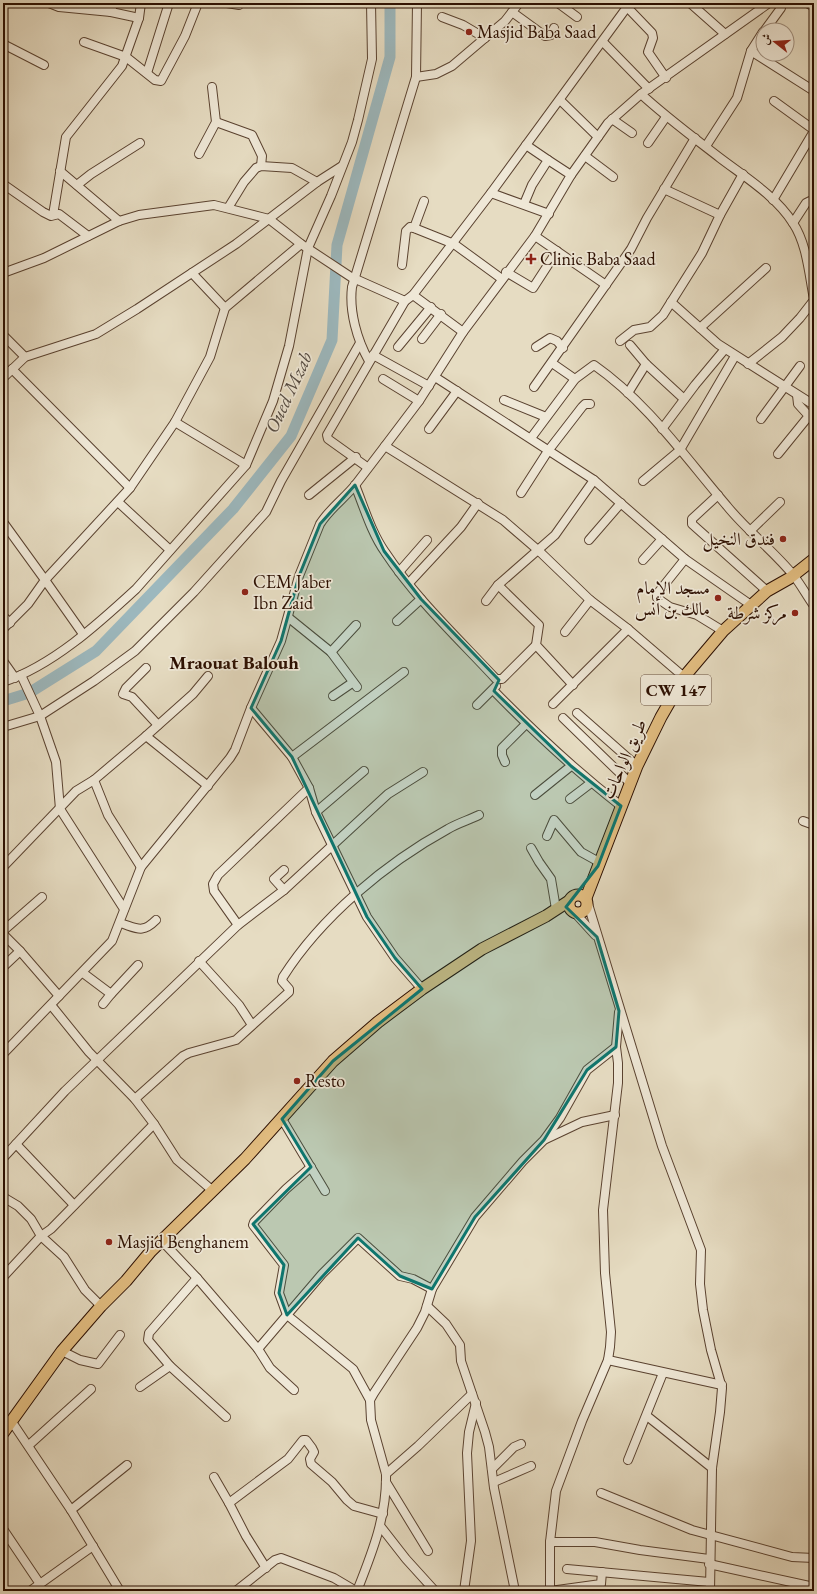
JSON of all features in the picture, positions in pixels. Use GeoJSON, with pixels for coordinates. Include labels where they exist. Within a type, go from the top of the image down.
{"type":"FeatureCollection","features":[{"type":"Feature","properties":{"kind":"main road","name":"طريق الواحات"},"geometry":{"type":"LineString","coordinates":[[599,864],[637,766],[661,717],[684,677],[723,631],[751,605],[767,591],[794,576],[814,559]]}},
{"type":"Feature","properties":{"kind":"main road","name":"CW 147"},"geometry":{"type":"LineString","coordinates":[[578,904],[599,864]]}},
{"type":"Feature","properties":{"kind":"main road"},"geometry":{"type":"LineString","coordinates":[[6,1428],[62,1351],[101,1306],[162,1241],[213,1191],[282,1119],[333,1061],[378,1022],[422,989],[482,949],[519,931],[556,909],[578,904]]}},
{"type":"Feature","properties":{"kind":"main road"},"geometry":{"type":"LineString","coordinates":[[544,917],[578,904]]}},
{"type":"Feature","properties":{"kind":"street"},"geometry":{"type":"LineString","coordinates":[[49,3],[72,9],[111,12],[138,18]]}},
{"type":"Feature","properties":{"kind":"street"},"geometry":{"type":"LineString","coordinates":[[111,12],[113,3]]}},
{"type":"Feature","properties":{"kind":"street"},"geometry":{"type":"LineString","coordinates":[[53,215],[60,171],[69,133],[122,66],[138,18],[141,3]]}},
{"type":"Feature","properties":{"kind":"street"},"geometry":{"type":"LineString","coordinates":[[147,73],[169,3]]}},
{"type":"Feature","properties":{"kind":"street"},"geometry":{"type":"LineString","coordinates":[[84,42],[126,57],[157,81],[161,81],[164,78],[185,36],[198,3]]}},
{"type":"Feature","properties":{"kind":"street"},"geometry":{"type":"LineString","coordinates":[[227,3],[239,5]]}},
{"type":"Feature","properties":{"kind":"street"},"geometry":{"type":"LineString","coordinates":[[3,682],[18,677],[64,650],[136,589],[246,465],[273,402],[281,376],[307,248],[328,202],[352,142],[372,59],[371,3]]}},
{"type":"Feature","properties":{"kind":"street"},"geometry":{"type":"LineString","coordinates":[[418,3],[416,77],[353,278],[351,302],[360,343],[371,358],[429,386]]}},
{"type":"Feature","properties":{"kind":"street"},"geometry":{"type":"LineString","coordinates":[[416,77],[436,74],[452,66],[485,38],[520,3]]}},
{"type":"Feature","properties":{"kind":"street"},"geometry":{"type":"LineString","coordinates":[[558,3],[577,17]]}},
{"type":"Feature","properties":{"kind":"street"},"geometry":{"type":"LineString","coordinates":[[690,3],[725,34]]}},
{"type":"Feature","properties":{"kind":"street"},"geometry":{"type":"LineString","coordinates":[[3,1054],[112,941],[141,867],[236,750],[251,708],[281,641],[289,618],[299,576],[320,524],[335,504],[355,485],[367,467],[386,446],[419,401],[463,332],[535,236],[571,176],[598,137],[612,119],[641,94],[666,78],[769,3]]}},
{"type":"Feature","properties":{"kind":"street"},"geometry":{"type":"LineString","coordinates":[[770,22],[780,8],[781,3]]}},
{"type":"Feature","properties":{"kind":"street"},"geometry":{"type":"LineString","coordinates":[[807,3],[814,7]]}},
{"type":"Feature","properties":{"kind":"street"},"geometry":{"type":"LineString","coordinates":[[367,467],[356,457],[328,439],[327,436],[371,358],[405,302],[413,295],[454,244],[603,42],[628,5],[652,34],[653,38],[648,52],[666,78]]}},
{"type":"Feature","properties":{"kind":"street"},"geometry":{"type":"LineString","coordinates":[[512,12],[545,36],[551,35],[554,28]]}},
{"type":"Feature","properties":{"kind":"street"},"geometry":{"type":"LineString","coordinates":[[442,17],[463,25],[485,38]]}},
{"type":"Feature","properties":{"kind":"street"},"geometry":{"type":"LineString","coordinates":[[603,42],[649,89]]}},
{"type":"Feature","properties":{"kind":"street"},"geometry":{"type":"LineString","coordinates":[[3,44],[44,65]]}},
{"type":"Feature","properties":{"kind":"street"},"geometry":{"type":"LineString","coordinates":[[706,146],[737,98],[751,51],[755,45]]}},
{"type":"Feature","properties":{"kind":"street"},"geometry":{"type":"LineString","coordinates":[[751,51],[814,91]]}},
{"type":"Feature","properties":{"kind":"street"},"geometry":{"type":"LineString","coordinates":[[199,154],[216,122],[212,87]]}},
{"type":"Feature","properties":{"kind":"street"},"geometry":{"type":"LineString","coordinates":[[641,94],[666,117],[743,174],[773,200],[794,223],[804,251],[814,300],[782,337],[748,364]]}},
{"type":"Feature","properties":{"kind":"street"},"geometry":{"type":"LineString","coordinates":[[560,100],[598,137]]}},
{"type":"Feature","properties":{"kind":"street"},"geometry":{"type":"LineString","coordinates":[[773,200],[814,131],[774,101]]}},
{"type":"Feature","properties":{"kind":"street"},"geometry":{"type":"LineString","coordinates":[[648,143],[666,117]]}},
{"type":"Feature","properties":{"kind":"street"},"geometry":{"type":"LineString","coordinates":[[612,119],[632,133]]}},
{"type":"Feature","properties":{"kind":"street"},"geometry":{"type":"LineString","coordinates":[[216,122],[252,135],[262,156],[261,166]]}},
{"type":"Feature","properties":{"kind":"street"},"geometry":{"type":"LineString","coordinates":[[534,387],[563,348],[638,237],[647,218],[695,138]]}},
{"type":"Feature","properties":{"kind":"street"},"geometry":{"type":"LineString","coordinates":[[78,185],[91,174],[140,143]]}},
{"type":"Feature","properties":{"kind":"street"},"geometry":{"type":"LineString","coordinates":[[526,145],[571,176]]}},
{"type":"Feature","properties":{"kind":"street"},"geometry":{"type":"LineString","coordinates":[[585,156],[613,178]]}},
{"type":"Feature","properties":{"kind":"street"},"geometry":{"type":"LineString","coordinates":[[524,204],[532,185],[548,160]]}},
{"type":"Feature","properties":{"kind":"street"},"geometry":{"type":"LineString","coordinates":[[228,208],[244,182],[256,168],[261,166],[292,168],[317,182]]}},
{"type":"Feature","properties":{"kind":"street"},"geometry":{"type":"LineString","coordinates":[[3,378],[25,357],[96,334],[236,244],[317,182],[342,166]]}},
{"type":"Feature","properties":{"kind":"street"},"geometry":{"type":"LineString","coordinates":[[60,171],[119,221]]}},
{"type":"Feature","properties":{"kind":"street"},"geometry":{"type":"LineString","coordinates":[[620,341],[634,330],[650,327],[663,315],[702,253],[720,215],[743,174]]}},
{"type":"Feature","properties":{"kind":"street"},"geometry":{"type":"LineString","coordinates":[[3,184],[43,212],[53,215],[59,214],[88,236]]}},
{"type":"Feature","properties":{"kind":"street"},"geometry":{"type":"LineString","coordinates":[[664,189],[720,215]]}},
{"type":"Feature","properties":{"kind":"street"},"geometry":{"type":"LineString","coordinates":[[491,193],[549,214]]}},
{"type":"Feature","properties":{"kind":"street"},"geometry":{"type":"LineString","coordinates":[[414,228],[424,201]]}},
{"type":"Feature","properties":{"kind":"street"},"geometry":{"type":"LineString","coordinates":[[794,223],[806,203],[810,201],[814,202]]}},
{"type":"Feature","properties":{"kind":"street"},"geometry":{"type":"LineString","coordinates":[[3,273],[44,258],[119,221],[138,215],[211,205],[269,219],[307,248],[353,278],[405,302]]}},
{"type":"Feature","properties":{"kind":"street"},"geometry":{"type":"LineString","coordinates":[[402,265],[406,231],[410,227],[454,244],[504,276],[532,288],[557,251]]}},
{"type":"Feature","properties":{"kind":"street"},"geometry":{"type":"LineString","coordinates":[[535,236],[606,284]]}},
{"type":"Feature","properties":{"kind":"street"},"geometry":{"type":"LineString","coordinates":[[3,629],[28,604],[45,580],[130,488],[175,422],[210,358],[225,308],[307,248]]}},
{"type":"Feature","properties":{"kind":"street"},"geometry":{"type":"LineString","coordinates":[[700,328],[766,268]]}},
{"type":"Feature","properties":{"kind":"street"},"geometry":{"type":"LineString","coordinates":[[192,273],[225,308]]}},
{"type":"Feature","properties":{"kind":"street"},"geometry":{"type":"LineString","coordinates":[[413,295],[442,314],[463,332]]}},
{"type":"Feature","properties":{"kind":"street"},"geometry":{"type":"LineString","coordinates":[[670,302],[725,349],[814,405]]}},
{"type":"Feature","properties":{"kind":"street"},"geometry":{"type":"LineString","coordinates":[[398,347],[430,307]]}},
{"type":"Feature","properties":{"kind":"street"},"geometry":{"type":"LineString","coordinates":[[422,339],[442,314]]}},
{"type":"Feature","properties":{"kind":"street"},"geometry":{"type":"LineString","coordinates":[[3,335],[25,357]]}},
{"type":"Feature","properties":{"kind":"street"},"geometry":{"type":"LineString","coordinates":[[536,347],[550,338],[553,338],[563,348]]}},
{"type":"Feature","properties":{"kind":"street"},"geometry":{"type":"LineString","coordinates":[[3,727],[40,716],[94,681],[135,651],[194,592],[266,512],[284,475],[360,343]]}},
{"type":"Feature","properties":{"kind":"street"},"geometry":{"type":"LineString","coordinates":[[630,345],[646,364],[684,399]]}},
{"type":"Feature","properties":{"kind":"street"},"geometry":{"type":"LineString","coordinates":[[662,429],[684,399],[725,349]]}},
{"type":"Feature","properties":{"kind":"street"},"geometry":{"type":"LineString","coordinates":[[643,481],[680,450],[735,356]]}},
{"type":"Feature","properties":{"kind":"street"},"geometry":{"type":"LineString","coordinates":[[552,363],[574,379]]}},
{"type":"Feature","properties":{"kind":"street"},"geometry":{"type":"LineString","coordinates":[[628,393],[646,364]]}},
{"type":"Feature","properties":{"kind":"street"},"geometry":{"type":"LineString","coordinates":[[531,438],[574,379],[594,365],[610,376],[662,429],[750,531],[794,576],[814,606]]}},
{"type":"Feature","properties":{"kind":"street"},"geometry":{"type":"LineString","coordinates":[[761,419],[800,366]]}},
{"type":"Feature","properties":{"kind":"street"},"geometry":{"type":"LineString","coordinates":[[12,369],[130,488]]}},
{"type":"Feature","properties":{"kind":"street"},"geometry":{"type":"LineString","coordinates":[[435,377],[531,438],[548,451],[576,467],[594,480],[662,540],[751,605]]}},
{"type":"Feature","properties":{"kind":"street"},"geometry":{"type":"LineString","coordinates":[[383,380],[419,401]]}},
{"type":"Feature","properties":{"kind":"street"},"geometry":{"type":"LineString","coordinates":[[429,429],[457,391]]}},
{"type":"Feature","properties":{"kind":"street"},"geometry":{"type":"LineString","coordinates":[[778,454],[808,417],[798,404],[797,395]]}},
{"type":"Feature","properties":{"kind":"street"},"geometry":{"type":"LineString","coordinates":[[504,400],[546,417]]}},
{"type":"Feature","properties":{"kind":"street"},"geometry":{"type":"LineString","coordinates":[[521,493],[548,451],[582,407],[585,404],[590,404]]}},
{"type":"Feature","properties":{"kind":"street"},"geometry":{"type":"LineString","coordinates":[[175,422],[246,465]]}},
{"type":"Feature","properties":{"kind":"street"},"geometry":{"type":"LineString","coordinates":[[386,446],[503,520],[539,551],[590,600],[628,629],[684,677]]}},
{"type":"Feature","properties":{"kind":"street"},"geometry":{"type":"LineString","coordinates":[[309,495],[356,457]]}},
{"type":"Feature","properties":{"kind":"street"},"geometry":{"type":"LineString","coordinates":[[486,601],[498,585],[539,551],[555,535],[594,480]]}},
{"type":"Feature","properties":{"kind":"street"},"geometry":{"type":"LineString","coordinates":[[355,485],[375,534],[384,551],[399,572],[421,599],[496,679],[499,680]]}},
{"type":"Feature","properties":{"kind":"street"},"geometry":{"type":"LineString","coordinates":[[718,495],[692,519],[692,524],[767,591]]}},
{"type":"Feature","properties":{"kind":"street"},"geometry":{"type":"LineString","coordinates":[[118,502],[170,550]]}},
{"type":"Feature","properties":{"kind":"street"},"geometry":{"type":"LineString","coordinates":[[750,531],[780,502]]}},
{"type":"Feature","properties":{"kind":"street"},"geometry":{"type":"LineString","coordinates":[[409,583],[461,527],[478,503]]}},
{"type":"Feature","properties":{"kind":"street"},"geometry":{"type":"LineString","coordinates":[[589,540],[621,503]]}},
{"type":"Feature","properties":{"kind":"street"},"geometry":{"type":"LineString","coordinates":[[3,522],[83,634]]}},
{"type":"Feature","properties":{"kind":"street"},"geometry":{"type":"LineString","coordinates":[[399,572],[427,540]]}},
{"type":"Feature","properties":{"kind":"street"},"geometry":{"type":"LineString","coordinates":[[643,560],[662,540]]}},
{"type":"Feature","properties":{"kind":"street"},"geometry":{"type":"LineString","coordinates":[[685,558],[657,594],[657,598],[670,607],[697,615],[723,631]]}},
{"type":"Feature","properties":{"kind":"street"},"geometry":{"type":"LineString","coordinates":[[477,705],[494,691],[499,680],[536,645],[539,625],[498,585]]}},
{"type":"Feature","properties":{"kind":"street"},"geometry":{"type":"LineString","coordinates":[[397,621],[421,599]]}},
{"type":"Feature","properties":{"kind":"street"},"geometry":{"type":"LineString","coordinates":[[566,632],[590,600]]}},
{"type":"Feature","properties":{"kind":"street"},"geometry":{"type":"LineString","coordinates":[[3,616],[10,623]]}},
{"type":"Feature","properties":{"kind":"street"},"geometry":{"type":"LineString","coordinates":[[289,618],[331,652],[355,685],[333,696]]}},
{"type":"Feature","properties":{"kind":"street"},"geometry":{"type":"LineString","coordinates":[[331,652],[356,625]]}},
{"type":"Feature","properties":{"kind":"street"},"geometry":{"type":"LineString","coordinates":[[553,704],[628,629]]}},
{"type":"Feature","properties":{"kind":"street"},"geometry":{"type":"LineString","coordinates":[[536,645],[573,685]]}},
{"type":"Feature","properties":{"kind":"street"},"geometry":{"type":"LineString","coordinates":[[3,661],[18,677],[40,716],[56,762],[60,809],[124,909]]}},
{"type":"Feature","properties":{"kind":"street"},"geometry":{"type":"LineString","coordinates":[[146,668],[126,688],[123,694],[132,697],[158,725]]}},
{"type":"Feature","properties":{"kind":"street"},"geometry":{"type":"LineString","coordinates":[[292,758],[404,672]]}},
{"type":"Feature","properties":{"kind":"street"},"geometry":{"type":"LineString","coordinates":[[3,867],[76,791],[94,780],[146,736],[193,694],[208,676]]}},
{"type":"Feature","properties":{"kind":"street"},"geometry":{"type":"LineString","coordinates":[[494,691],[526,724],[571,766],[622,806]]}},
{"type":"Feature","properties":{"kind":"street"},"geometry":{"type":"LineString","coordinates":[[251,708],[292,758],[309,788],[316,812],[356,895],[378,935],[395,958],[422,989]]}},
{"type":"Feature","properties":{"kind":"street"},"geometry":{"type":"LineString","coordinates":[[577,713],[637,766]]}},
{"type":"Feature","properties":{"kind":"street"},"geometry":{"type":"LineString","coordinates":[[563,718],[630,783]]}},
{"type":"Feature","properties":{"kind":"street"},"geometry":{"type":"LineString","coordinates":[[505,762],[502,755],[502,748],[526,724]]}},
{"type":"Feature","properties":{"kind":"street"},"geometry":{"type":"LineString","coordinates":[[146,736],[208,786]]}},
{"type":"Feature","properties":{"kind":"street"},"geometry":{"type":"LineString","coordinates":[[535,795],[571,766]]}},
{"type":"Feature","properties":{"kind":"street"},"geometry":{"type":"LineString","coordinates":[[316,812],[364,771]]}},
{"type":"Feature","properties":{"kind":"street"},"geometry":{"type":"LineString","coordinates":[[3,1158],[65,1091],[238,925],[284,890],[388,794],[423,772]]}},
{"type":"Feature","properties":{"kind":"street"},"geometry":{"type":"LineString","coordinates":[[94,780],[108,815],[141,867]]}},
{"type":"Feature","properties":{"kind":"street"},"geometry":{"type":"LineString","coordinates":[[570,800],[591,783]]}},
{"type":"Feature","properties":{"kind":"street"},"geometry":{"type":"LineString","coordinates":[[238,925],[214,891],[213,887],[215,879],[228,864],[309,788]]}},
{"type":"Feature","properties":{"kind":"street"},"geometry":{"type":"LineString","coordinates":[[135,1099],[183,1056],[236,1040],[289,992],[289,989],[284,984],[282,979],[299,953],[320,928],[356,895],[406,856],[449,828],[479,816]]}},
{"type":"Feature","properties":{"kind":"street"},"geometry":{"type":"LineString","coordinates":[[547,836],[554,820],[581,852],[599,864]]}},
{"type":"Feature","properties":{"kind":"street"},"geometry":{"type":"LineString","coordinates":[[803,821],[814,825]]}},
{"type":"Feature","properties":{"kind":"street"},"geometry":{"type":"LineString","coordinates":[[532,848],[538,862],[551,879],[556,909]]}},
{"type":"Feature","properties":{"kind":"street"},"geometry":{"type":"LineString","coordinates":[[284,870],[274,879],[284,890]]}},
{"type":"Feature","properties":{"kind":"street"},"geometry":{"type":"LineString","coordinates":[[42,897],[3,932],[59,996]]}},
{"type":"Feature","properties":{"kind":"street"},"geometry":{"type":"LineString","coordinates":[[578,904],[597,937],[662,1146],[679,1194],[700,1244],[700,1284],[703,1310],[711,1350],[722,1385],[720,1412],[712,1468],[709,1562],[710,1591]]}},
{"type":"Feature","properties":{"kind":"street"},"geometry":{"type":"LineString","coordinates":[[578,904],[597,937]]}},
{"type":"Feature","properties":{"kind":"street"},"geometry":{"type":"LineString","coordinates":[[120,923],[142,929],[149,927],[156,920]]}},
{"type":"Feature","properties":{"kind":"street"},"geometry":{"type":"LineString","coordinates":[[3,966],[20,951]]}},
{"type":"Feature","properties":{"kind":"street"},"geometry":{"type":"LineString","coordinates":[[200,961],[239,1005],[252,1025]]}},
{"type":"Feature","properties":{"kind":"street"},"geometry":{"type":"LineString","coordinates":[[103,1004],[138,964]]}},
{"type":"Feature","properties":{"kind":"street"},"geometry":{"type":"LineString","coordinates":[[83,972],[111,994]]}},
{"type":"Feature","properties":{"kind":"street"},"geometry":{"type":"LineString","coordinates":[[51,1005],[78,1040],[135,1099],[154,1124],[177,1160],[213,1191]]}},
{"type":"Feature","properties":{"kind":"street"},"geometry":{"type":"LineString","coordinates":[[602,1572],[601,1584],[574,1590],[550,1591],[550,1542],[552,1514],[558,1485],[582,1421],[608,1360],[612,1332],[605,1273],[603,1210],[615,1116],[619,1070],[616,1047],[619,1011]]}},
{"type":"Feature","properties":{"kind":"street"},"geometry":{"type":"LineString","coordinates":[[370,1400],[417,1328],[427,1306],[432,1289],[475,1217],[523,1161],[544,1140],[560,1118],[587,1070],[616,1047]]}},
{"type":"Feature","properties":{"kind":"street"},"geometry":{"type":"LineString","coordinates":[[544,1140],[582,1122],[615,1116]]}},
{"type":"Feature","properties":{"kind":"street"},"geometry":{"type":"LineString","coordinates":[[282,1119],[325,1191]]}},
{"type":"Feature","properties":{"kind":"street"},"geometry":{"type":"LineString","coordinates":[[3,1277],[41,1236],[51,1230],[154,1124]]}},
{"type":"Feature","properties":{"kind":"street"},"geometry":{"type":"LineString","coordinates":[[16,1144],[74,1205]]}},
{"type":"Feature","properties":{"kind":"street"},"geometry":{"type":"LineString","coordinates":[[311,1167],[286,1188],[253,1224],[284,1265],[279,1293],[287,1315],[353,1369],[370,1400],[371,1420],[386,1478],[428,1551]]}},
{"type":"Feature","properties":{"kind":"street"},"geometry":{"type":"LineString","coordinates":[[3,1197],[24,1212],[35,1224],[41,1236],[64,1257],[85,1290],[101,1306]]}},
{"type":"Feature","properties":{"kind":"street"},"geometry":{"type":"LineString","coordinates":[[258,1349],[322,1274],[358,1238],[400,1276],[413,1279],[432,1289]]}},
{"type":"Feature","properties":{"kind":"street"},"geometry":{"type":"LineString","coordinates":[[162,1241],[197,1278],[258,1349],[270,1368],[294,1390]]}},
{"type":"Feature","properties":{"kind":"street"},"geometry":{"type":"LineString","coordinates":[[197,1278],[148,1335],[148,1340],[170,1366],[226,1418]]}},
{"type":"Feature","properties":{"kind":"street"},"geometry":{"type":"LineString","coordinates":[[427,1306],[446,1324],[460,1345],[461,1361],[485,1432],[514,1591]]}},
{"type":"Feature","properties":{"kind":"street"},"geometry":{"type":"LineString","coordinates":[[62,1351],[80,1360],[98,1364],[120,1335]]}},
{"type":"Feature","properties":{"kind":"street"},"geometry":{"type":"LineString","coordinates":[[608,1360],[722,1385]]}},
{"type":"Feature","properties":{"kind":"street"},"geometry":{"type":"LineString","coordinates":[[140,1386],[170,1366]]}},
{"type":"Feature","properties":{"kind":"street"},"geometry":{"type":"LineString","coordinates":[[628,1460],[647,1416],[663,1373]]}},
{"type":"Feature","properties":{"kind":"street"},"geometry":{"type":"LineString","coordinates":[[29,1445],[92,1389]]}},
{"type":"Feature","properties":{"kind":"street"},"geometry":{"type":"LineString","coordinates":[[236,1591],[275,1560],[281,1558],[334,1578],[357,1591],[380,1527],[383,1514],[386,1478],[472,1394]]}},
{"type":"Feature","properties":{"kind":"street"},"geometry":{"type":"LineString","coordinates":[[464,1591],[471,1541],[467,1453],[469,1432],[476,1403]]}},
{"type":"Feature","properties":{"kind":"street"},"geometry":{"type":"LineString","coordinates":[[647,1416],[712,1468]]}},
{"type":"Feature","properties":{"kind":"street"},"geometry":{"type":"LineString","coordinates":[[6,1428],[29,1445],[71,1510],[120,1591]]}},
{"type":"Feature","properties":{"kind":"street"},"geometry":{"type":"LineString","coordinates":[[229,1503],[288,1459],[300,1442],[306,1440],[314,1452],[310,1459],[311,1464],[332,1482],[346,1500],[354,1506],[383,1514]]}},
{"type":"Feature","properties":{"kind":"street"},"geometry":{"type":"LineString","coordinates":[[492,1469],[514,1447],[521,1444]]}},
{"type":"Feature","properties":{"kind":"street"},"geometry":{"type":"LineString","coordinates":[[71,1510],[127,1465]]}},
{"type":"Feature","properties":{"kind":"street"},"geometry":{"type":"LineString","coordinates":[[494,1482],[532,1466]]}},
{"type":"Feature","properties":{"kind":"street"},"geometry":{"type":"LineString","coordinates":[[214,1477],[246,1536],[266,1568]]}},
{"type":"Feature","properties":{"kind":"street"},"geometry":{"type":"LineString","coordinates":[[601,1493],[678,1526],[710,1534],[738,1544],[792,1557],[814,1558]]}},
{"type":"Feature","properties":{"kind":"street"},"geometry":{"type":"LineString","coordinates":[[380,1527],[434,1591]]}},
{"type":"Feature","properties":{"kind":"street"},"geometry":{"type":"LineString","coordinates":[[3,1529],[40,1584]]}},
{"type":"Feature","properties":{"kind":"street"},"geometry":{"type":"LineString","coordinates":[[550,1542],[595,1542],[709,1562],[814,1587]]}},
{"type":"Feature","properties":{"kind":"street"},"geometry":{"type":"LineString","coordinates":[[30,1591],[93,1546]]}},
{"type":"Feature","properties":{"kind":"street"},"geometry":{"type":"LineString","coordinates":[[567,1569],[709,1582]]}},
{"type":"Feature","properties":{"kind":"highlighted area"},"geometry":{"type":"Polygon","coordinates":[[[355,485],[384,551],[421,599],[499,680],[494,691],[571,766],[621,806],[598,866],[566,907],[597,937],[619,1011],[616,1047],[587,1070],[544,1140],[475,1217],[432,1289],[400,1276],[358,1238],[287,1315],[279,1293],[284,1265],[253,1224],[311,1167],[282,1119],[333,1061],[422,989],[395,958],[367,917],[292,757],[251,708],[281,641],[299,576],[320,524],[355,485]]]}},
{"type":"Feature","properties":{"kind":"waterway","name":"Oued Mzab"},"geometry":{"type":"LineString","coordinates":[[3,701],[29,693],[96,651],[233,509],[291,436],[332,340],[337,245],[390,57],[390,3]]}},
{"type":"Feature","properties":{"kind":"place","name":"Masjid Baba Saad"},"geometry":{"type":"Point","coordinates":[469,32]}},
{"type":"Feature","properties":{"kind":"place","name":"Clinic Baba Saad"},"geometry":{"type":"Point","coordinates":[531,259]}},
{"type":"Feature","properties":{"kind":"place","name":"فندق النخيل"},"geometry":{"type":"Point","coordinates":[783,539]}},
{"type":"Feature","properties":{"kind":"place","name":"CEM Jaber Ibn Zaid"},"geometry":{"type":"Point","coordinates":[245,592]}},
{"type":"Feature","properties":{"kind":"place","name":"مسجد الإمام مالك بن أنس"},"geometry":{"type":"Point","coordinates":[718,598]}},
{"type":"Feature","properties":{"kind":"place","name":"مركز شرطة"},"geometry":{"type":"Point","coordinates":[795,613]}},
{"type":"Feature","properties":{"kind":"place","name":"Resto"},"geometry":{"type":"Point","coordinates":[297,1081]}},
{"type":"Feature","properties":{"kind":"place","name":"Masjid Benghanem"},"geometry":{"type":"Point","coordinates":[109,1242]}},
{"type":"Feature","properties":{"kind":"district","name":"Mraouat Balouh"},"geometry":{"type":"Point","coordinates":[234,662]}}]}
